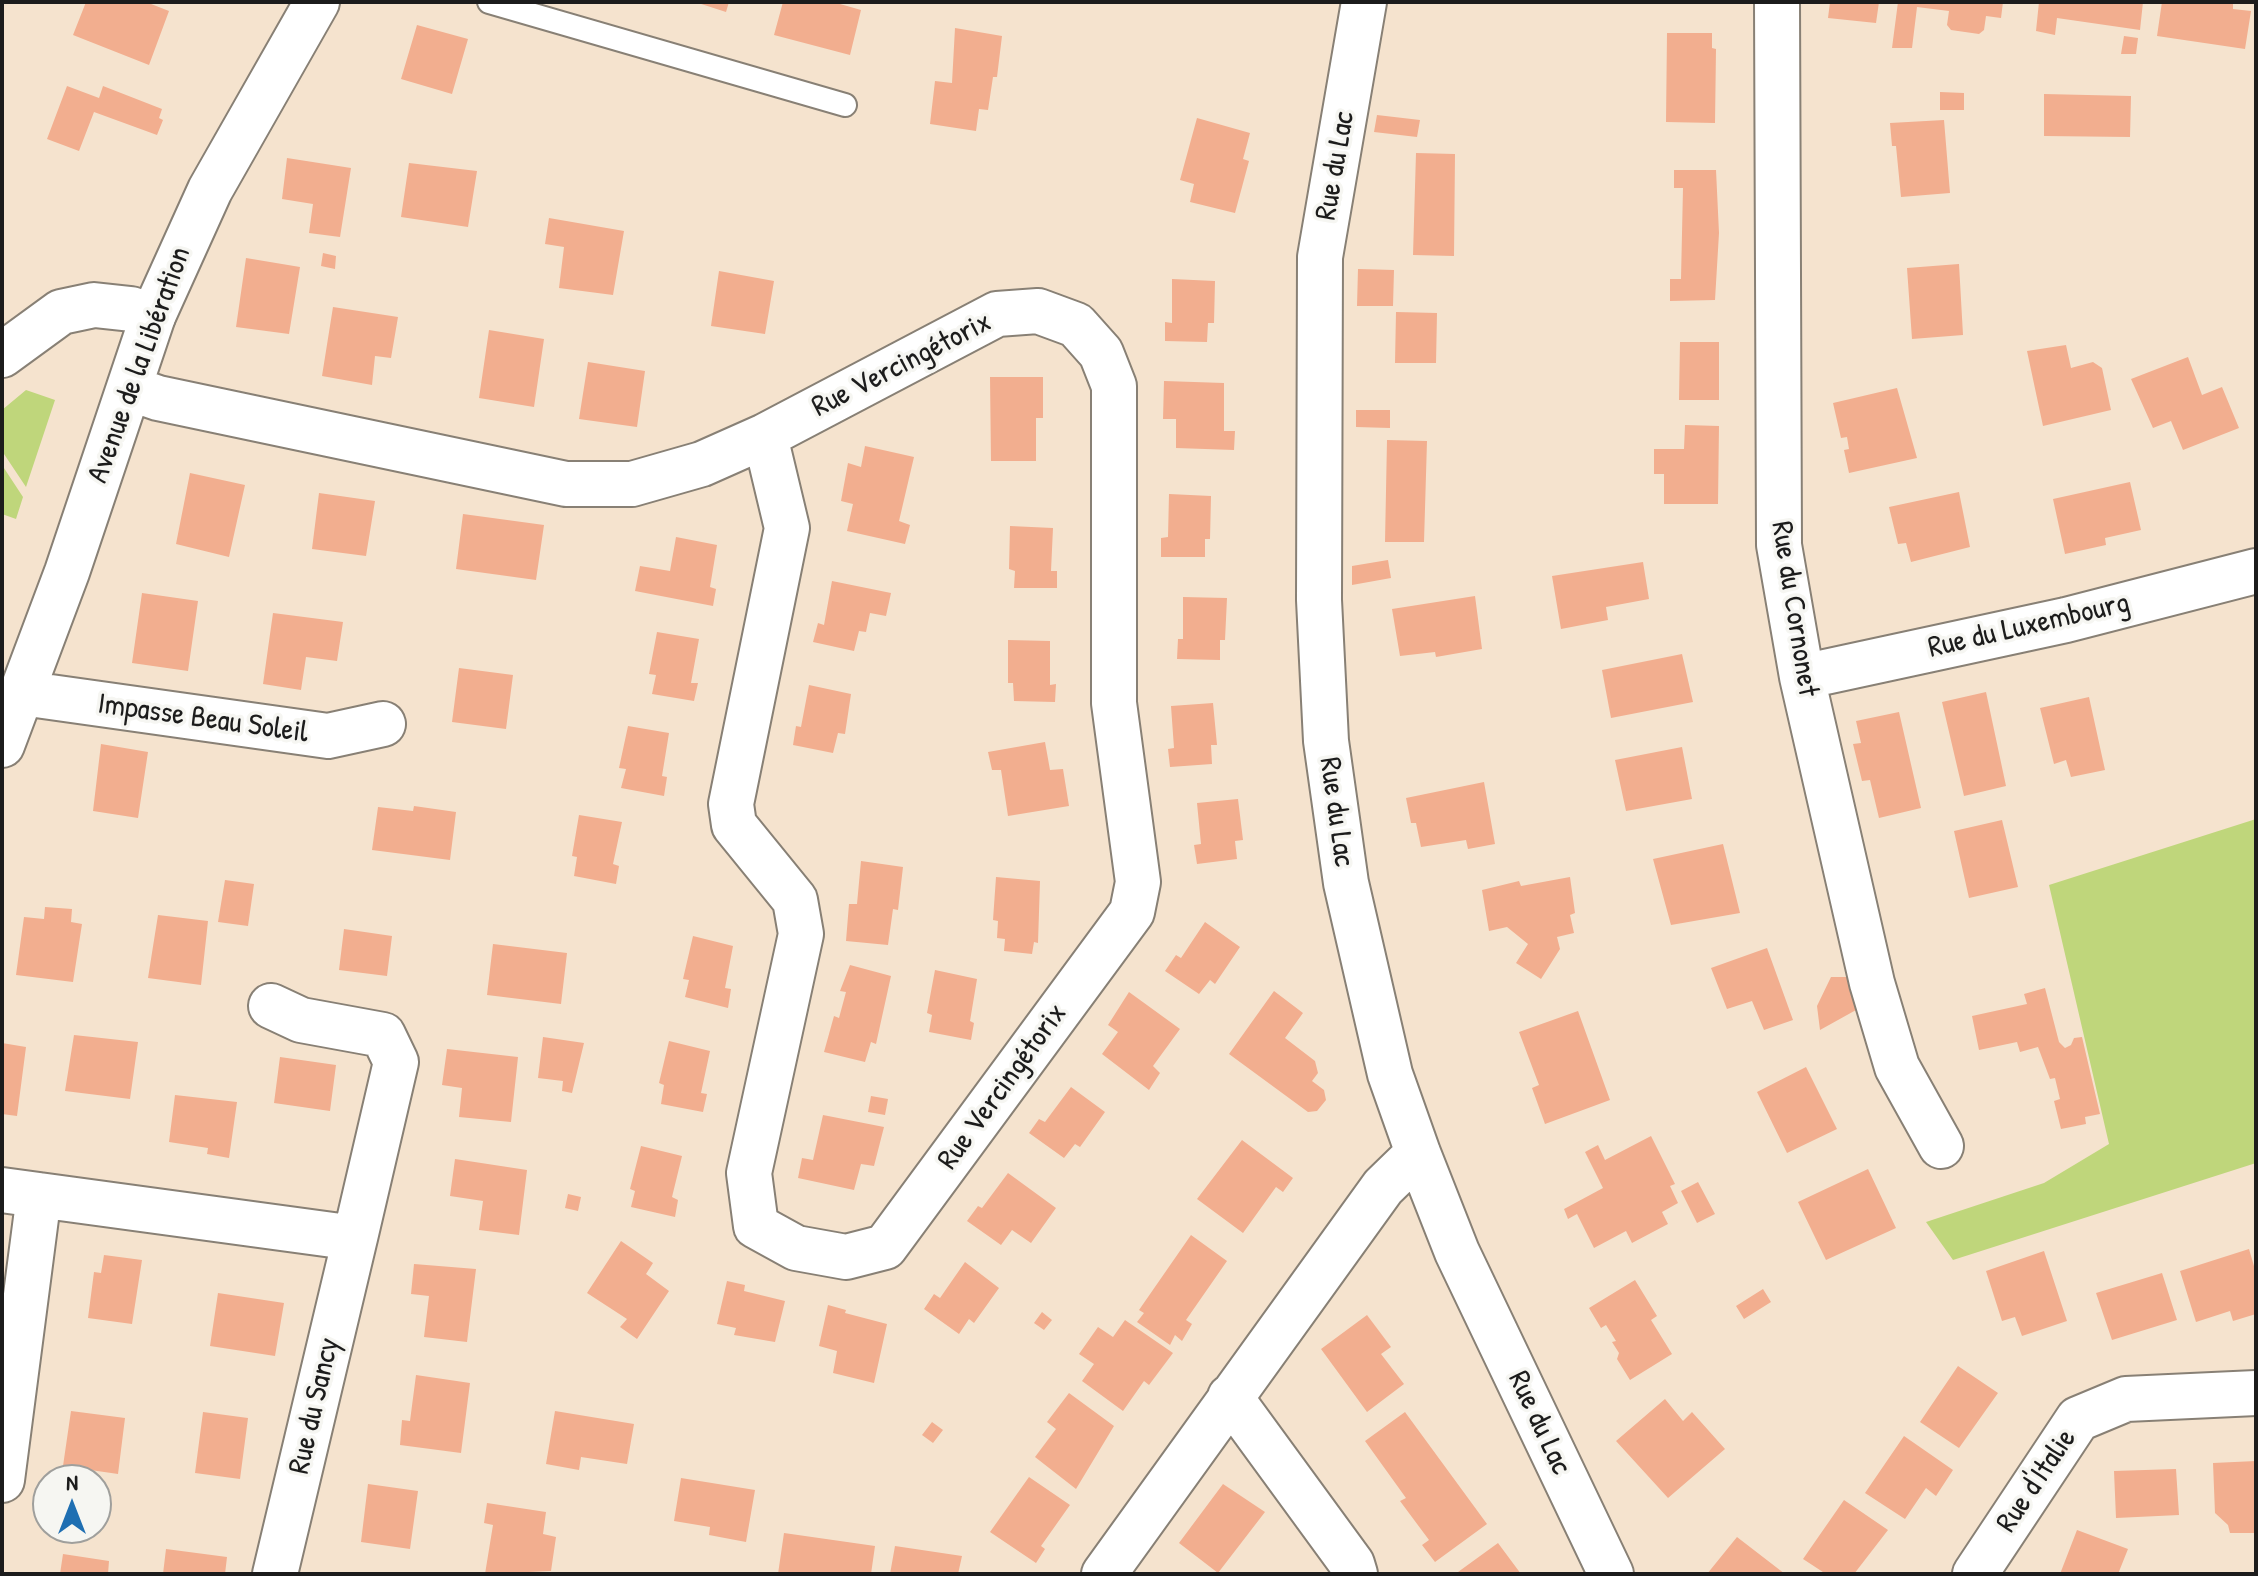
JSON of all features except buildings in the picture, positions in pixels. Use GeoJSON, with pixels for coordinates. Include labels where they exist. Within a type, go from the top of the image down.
{"type":"FeatureCollection","features":[{"type":"Feature","properties":{"kind":"street","name":"Avenue de la Libération"},"geometry":{"type":"LineString","coordinates":[[2,745],[83,524],[153,316],[210,190],[317,2]]}},
{"type":"Feature","properties":{"kind":"street","name":"Rue du Lac"},"geometry":{"type":"LineString","coordinates":[[1364,2],[1320,257],[1319,600],[1325,726],[1352,918],[1390,1074],[1457,1252],[1611,1574]]}},
{"type":"Feature","properties":{"kind":"street","name":"Rue du Cornonet"},"geometry":{"type":"LineString","coordinates":[[1777,2],[1779,545],[1802,677],[1872,983],[1897,1067],[1941,1146]]}},
{"type":"Feature","properties":{"kind":"street"},"geometry":{"type":"LineString","coordinates":[[2,355],[61,312],[94,305],[131,309],[153,316]]}},
{"type":"Feature","properties":{"kind":"street","name":"Rue Vercingétorix"},"geometry":{"type":"LineString","coordinates":[[129,388],[158,398],[566,484],[632,484],[702,464],[765,436],[997,314],[1038,311],[1076,325],[1101,353],[1114,386],[1114,703],[1138,882],[1132,912],[885,1247],[846,1257],[796,1248],[756,1226],[749,1173],[801,934],[795,900],[734,825],[731,804],[787,528],[765,436]]}},
{"type":"Feature","properties":{"kind":"street","name":"Rue du Luxembourg"},"geometry":{"type":"LineString","coordinates":[[1802,677],[2066,620],[2256,571]]}},
{"type":"Feature","properties":{"kind":"street","name":"Impasse Beau Soleil"},"geometry":{"type":"LineString","coordinates":[[22,693],[328,736],[383,724]]}},
{"type":"Feature","properties":{"kind":"street","name":"Rue du Sancy"},"geometry":{"type":"LineString","coordinates":[[271,1006],[301,1020],[383,1035],[396,1062],[275,1574]]}},
{"type":"Feature","properties":{"kind":"street"},"geometry":{"type":"LineString","coordinates":[[1104,1574],[1383,1187],[1418,1153]]}},
{"type":"Feature","properties":{"kind":"street"},"geometry":{"type":"LineString","coordinates":[[2,1480],[20,1193],[355,1238]]}},
{"type":"Feature","properties":{"kind":"street","name":"Rue d'Italie"},"geometry":{"type":"LineString","coordinates":[[1975,1574],[2078,1419],[2126,1399],[2256,1393]]}},
{"type":"Feature","properties":{"kind":"street"},"geometry":{"type":"LineString","coordinates":[[1230,1397],[1352,1564],[1355,1574]]}},
{"type":"Feature","properties":{"kind":"lane"},"geometry":{"type":"LineString","coordinates":[[489,2],[845,105]]}},
{"type":"Feature","properties":{"kind":"green space"},"geometry":{"type":"Polygon","coordinates":[[[26,390],[55,400],[26,487],[2,451],[2,410],[26,390]]]}},
{"type":"Feature","properties":{"kind":"green space"},"geometry":{"type":"Polygon","coordinates":[[[2,465],[23,497],[16,519],[2,514],[2,465]]]}},
{"type":"Feature","properties":{"kind":"green space"},"geometry":{"type":"Polygon","coordinates":[[[2256,819],[2256,1163],[1953,1260],[1926,1222],[2044,1183],[2109,1144],[2049,885],[2256,819]]]}}]}
